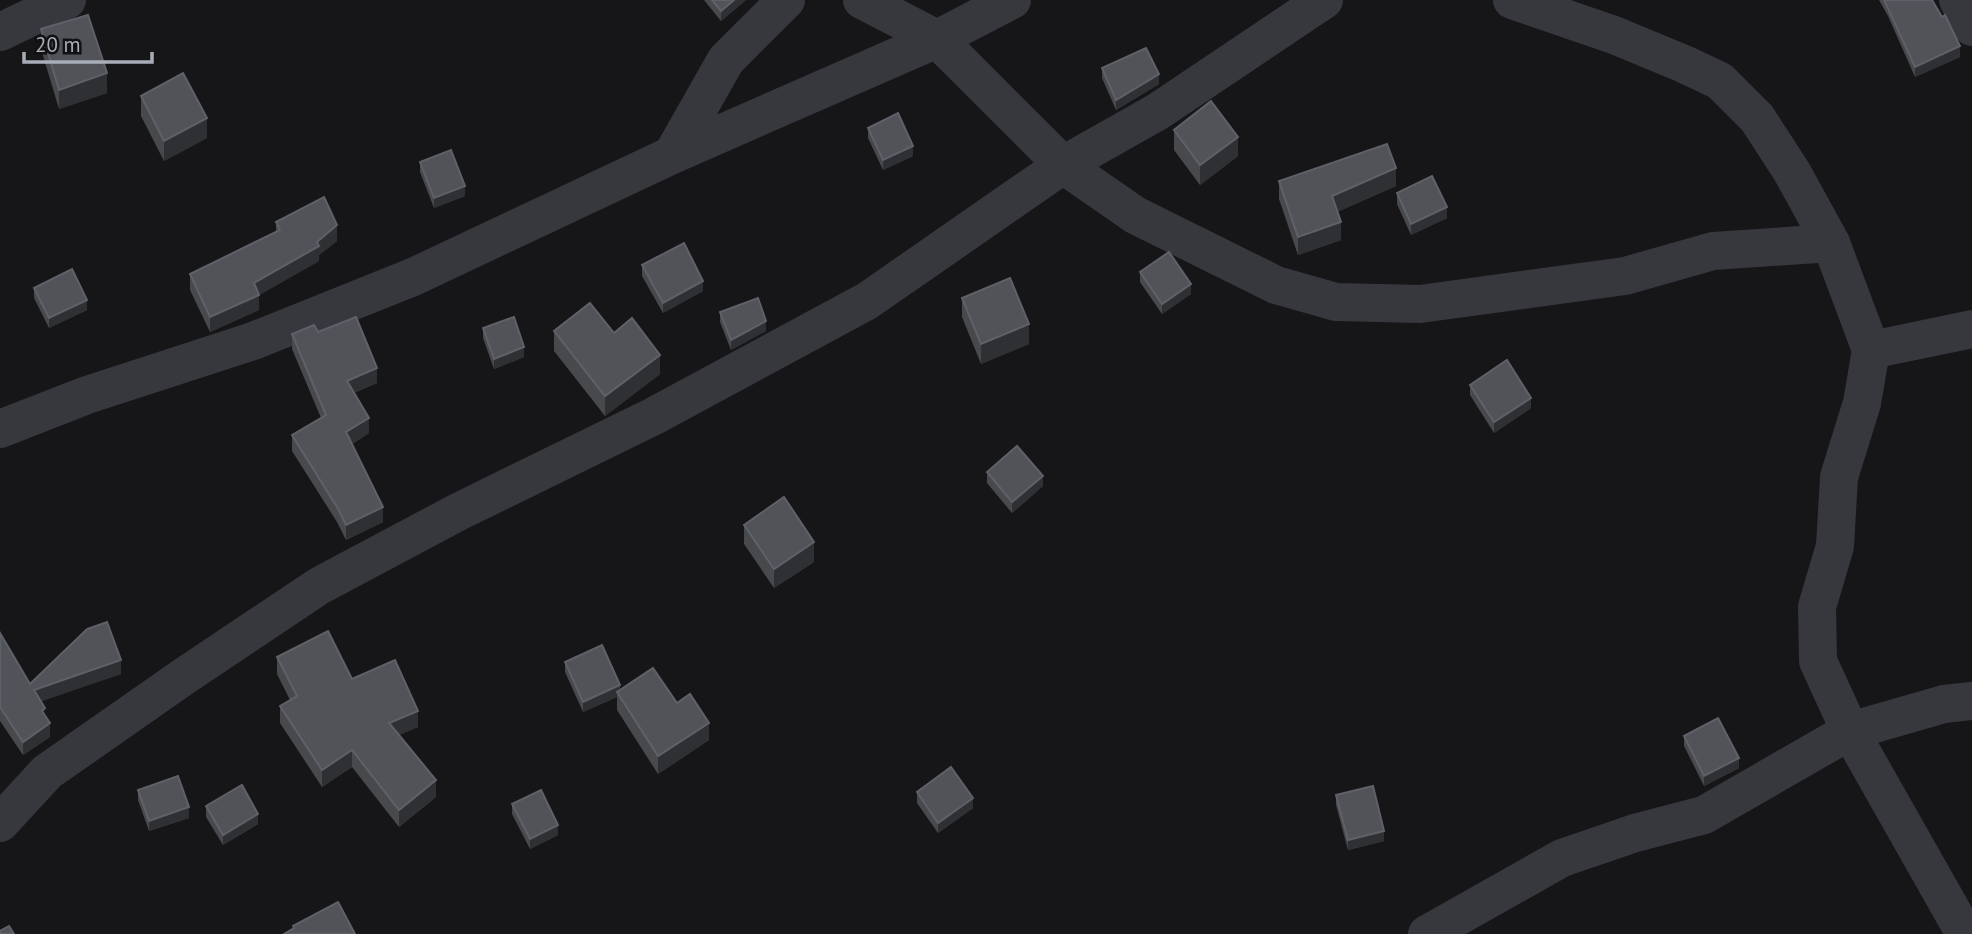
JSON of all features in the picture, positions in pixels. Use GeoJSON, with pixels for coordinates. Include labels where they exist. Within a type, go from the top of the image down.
{"type":"FeatureCollection","features":[{"type":"Feature","properties":{"kind":"street"},"geometry":{"type":"LineString","coordinates":[[0,32],[67,0]]}},
{"type":"Feature","properties":{"kind":"street"},"geometry":{"type":"LineString","coordinates":[[672,155],[726,60],[786,0]]}},
{"type":"Feature","properties":{"kind":"street"},"geometry":{"type":"LineString","coordinates":[[862,0],[937,39],[1063,165],[1135,215],[1276,285],[1336,302],[1420,304],[1625,276],[1713,251],[1831,243]]}},
{"type":"Feature","properties":{"kind":"street"},"geometry":{"type":"LineString","coordinates":[[0,429],[87,395],[253,341],[413,277],[672,155],[937,39],[1012,0]]}},
{"type":"Feature","properties":{"kind":"street"},"geometry":{"type":"LineString","coordinates":[[0,823],[47,772],[319,586],[458,512],[654,416],[867,301],[1063,165],[1157,112],[1324,0]]}},
{"type":"Feature","properties":{"kind":"street"},"geometry":{"type":"LineString","coordinates":[[1511,0],[1625,40],[1720,81],[1757,118],[1792,172],[1831,243],[1871,349],[1862,402],[1839,477],[1835,546],[1817,607],[1818,660],[1850,731],[1965,934]]}},
{"type":"Feature","properties":{"kind":"street"},"geometry":{"type":"LineString","coordinates":[[1958,0],[1972,27]]}},
{"type":"Feature","properties":{"kind":"street"},"geometry":{"type":"LineString","coordinates":[[1871,349],[1972,328]]}},
{"type":"Feature","properties":{"kind":"street"},"geometry":{"type":"LineString","coordinates":[[1427,934],[1562,858],[1635,833],[1704,815],[1850,731],[1944,704],[1972,701]]}},
{"type":"Feature","properties":{"kind":"building"},"geometry":{"type":"Polygon","coordinates":[[[712,0],[734,0],[721,11],[712,0]]]}},
{"type":"Feature","properties":{"kind":"building"},"geometry":{"type":"Polygon","coordinates":[[[1884,0],[1932,0],[1942,17],[1945,15],[1960,46],[1915,67],[1884,0]]]}},
{"type":"Feature","properties":{"kind":"building"},"geometry":{"type":"Polygon","coordinates":[[[88,15],[107,73],[59,90],[41,29],[88,15]]]}},
{"type":"Feature","properties":{"kind":"building"},"geometry":{"type":"Polygon","coordinates":[[[1146,48],[1159,74],[1116,100],[1102,68],[1146,48]]]}},
{"type":"Feature","properties":{"kind":"building"},"geometry":{"type":"Polygon","coordinates":[[[183,73],[207,118],[164,141],[141,96],[183,73]]]}},
{"type":"Feature","properties":{"kind":"building"},"geometry":{"type":"Polygon","coordinates":[[[1211,101],[1238,137],[1200,165],[1174,130],[1211,101]]]}},
{"type":"Feature","properties":{"kind":"building"},"geometry":{"type":"Polygon","coordinates":[[[898,113],[913,146],[883,160],[868,128],[898,113]]]}},
{"type":"Feature","properties":{"kind":"building"},"geometry":{"type":"Polygon","coordinates":[[[1387,144],[1396,168],[1332,196],[1341,222],[1298,237],[1279,181],[1387,144]]]}},
{"type":"Feature","properties":{"kind":"building"},"geometry":{"type":"Polygon","coordinates":[[[451,150],[465,186],[434,198],[420,162],[451,150]]]}},
{"type":"Feature","properties":{"kind":"building"},"geometry":{"type":"Polygon","coordinates":[[[1432,176],[1447,207],[1411,224],[1397,193],[1432,176]]]}},
{"type":"Feature","properties":{"kind":"building"},"geometry":{"type":"Polygon","coordinates":[[[324,197],[337,225],[317,242],[319,246],[254,283],[259,295],[210,317],[190,274],[280,230],[276,222],[324,197]]]}},
{"type":"Feature","properties":{"kind":"building"},"geometry":{"type":"Polygon","coordinates":[[[684,243],[703,281],[663,303],[642,265],[684,243]]]}},
{"type":"Feature","properties":{"kind":"building"},"geometry":{"type":"Polygon","coordinates":[[[1169,252],[1191,284],[1162,304],[1140,272],[1169,252]]]}},
{"type":"Feature","properties":{"kind":"building"},"geometry":{"type":"Polygon","coordinates":[[[72,269],[87,300],[49,318],[34,288],[72,269]]]}},
{"type":"Feature","properties":{"kind":"building"},"geometry":{"type":"Polygon","coordinates":[[[1010,278],[1029,324],[981,344],[962,298],[1010,278]]]}},
{"type":"Feature","properties":{"kind":"building"},"geometry":{"type":"Polygon","coordinates":[[[758,298],[766,321],[731,340],[720,312],[758,298]]]}},
{"type":"Feature","properties":{"kind":"building"},"geometry":{"type":"Polygon","coordinates":[[[590,303],[614,333],[632,318],[660,355],[605,396],[554,331],[590,303]]]}},
{"type":"Feature","properties":{"kind":"building"},"geometry":{"type":"Polygon","coordinates":[[[356,317],[377,368],[347,381],[369,418],[346,432],[383,507],[346,525],[292,435],[326,415],[292,334],[314,325],[318,332],[356,317]]]}},
{"type":"Feature","properties":{"kind":"building"},"geometry":{"type":"Polygon","coordinates":[[[514,317],[524,347],[494,359],[483,328],[514,317]]]}},
{"type":"Feature","properties":{"kind":"building"},"geometry":{"type":"Polygon","coordinates":[[[1507,360],[1531,398],[1494,422],[1470,385],[1507,360]]]}},
{"type":"Feature","properties":{"kind":"building"},"geometry":{"type":"Polygon","coordinates":[[[1017,446],[1043,476],[1012,502],[987,472],[1017,446]]]}},
{"type":"Feature","properties":{"kind":"building"},"geometry":{"type":"Polygon","coordinates":[[[784,497],[814,542],[774,569],[744,525],[784,497]]]}},
{"type":"Feature","properties":{"kind":"building"},"geometry":{"type":"Polygon","coordinates":[[[107,622],[121,660],[34,690],[50,723],[23,742],[0,707],[0,633],[30,684],[87,629],[107,622]]]}},
{"type":"Feature","properties":{"kind":"building"},"geometry":{"type":"Polygon","coordinates":[[[328,631],[352,679],[395,660],[418,711],[389,723],[436,780],[399,810],[352,750],[322,770],[280,706],[297,696],[277,657],[328,631]]]}},
{"type":"Feature","properties":{"kind":"building"},"geometry":{"type":"Polygon","coordinates":[[[602,645],[620,685],[583,702],[565,662],[602,645]]]}},
{"type":"Feature","properties":{"kind":"building"},"geometry":{"type":"Polygon","coordinates":[[[653,668],[677,703],[690,694],[709,723],[658,756],[617,692],[653,668]]]}},
{"type":"Feature","properties":{"kind":"building"},"geometry":{"type":"Polygon","coordinates":[[[1718,718],[1739,758],[1704,776],[1684,736],[1718,718]]]}},
{"type":"Feature","properties":{"kind":"building"},"geometry":{"type":"Polygon","coordinates":[[[951,767],[973,798],[938,823],[917,792],[951,767]]]}},
{"type":"Feature","properties":{"kind":"building"},"geometry":{"type":"Polygon","coordinates":[[[178,776],[189,807],[149,821],[138,790],[178,776]]]}},
{"type":"Feature","properties":{"kind":"building"},"geometry":{"type":"Polygon","coordinates":[[[242,785],[258,814],[223,835],[206,806],[242,785]]]}},
{"type":"Feature","properties":{"kind":"building"},"geometry":{"type":"Polygon","coordinates":[[[1373,786],[1384,831],[1348,840],[1336,795],[1373,786]]]}},
{"type":"Feature","properties":{"kind":"building"},"geometry":{"type":"Polygon","coordinates":[[[541,790],[558,825],[530,839],[512,804],[541,790]]]}},
{"type":"Feature","properties":{"kind":"building"},"geometry":{"type":"Polygon","coordinates":[[[338,902],[355,934],[284,934],[294,928],[293,926],[338,902]]]}},
{"type":"Feature","properties":{"kind":"building"},"geometry":{"type":"Polygon","coordinates":[[[9,926],[14,934],[0,934],[0,931],[9,926]]]}}]}
